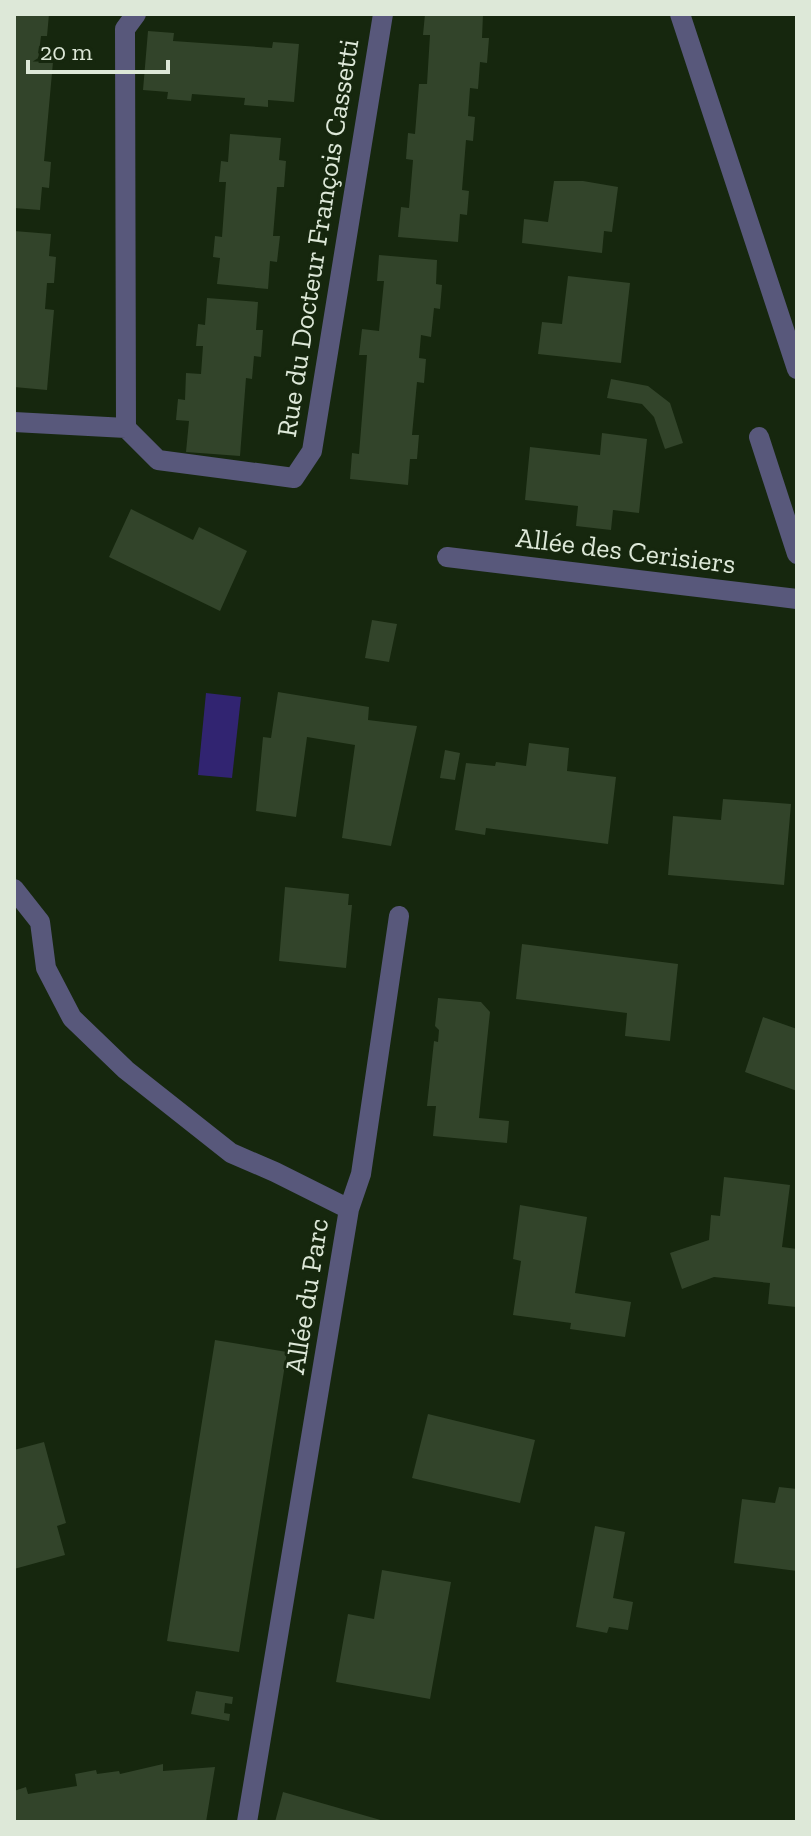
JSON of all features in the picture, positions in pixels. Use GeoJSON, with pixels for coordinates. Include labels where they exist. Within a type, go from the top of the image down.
{"type":"FeatureCollection","features":[{"type":"Feature","properties":{"kind":"street"},"geometry":{"type":"LineString","coordinates":[[14,422],[126,428],[125,29],[136,14]]}},
{"type":"Feature","properties":{"kind":"street","name":"Rue du Docteur François Cassetti"},"geometry":{"type":"LineString","coordinates":[[126,428],[158,460],[294,478],[312,451],[383,14]]}},
{"type":"Feature","properties":{"kind":"street"},"geometry":{"type":"LineString","coordinates":[[680,14],[797,369]]}},
{"type":"Feature","properties":{"kind":"street"},"geometry":{"type":"LineString","coordinates":[[759,437],[797,554]]}},
{"type":"Feature","properties":{"kind":"street","name":"Allée des Cerisiers"},"geometry":{"type":"LineString","coordinates":[[447,557],[797,599]]}},
{"type":"Feature","properties":{"kind":"street","name":"Allée du Parc"},"geometry":{"type":"LineString","coordinates":[[14,889],[40,922],[46,968],[72,1018],[126,1070],[231,1153],[349,1209],[247,1822]]}},
{"type":"Feature","properties":{"kind":"street"},"geometry":{"type":"LineString","coordinates":[[349,1209],[361,1174],[399,916]]}},
{"type":"Feature","properties":{"kind":"shaded area"},"geometry":{"type":"Polygon","coordinates":[[[206,693],[241,697],[232,778],[198,775],[206,693]]]}},
{"type":"Feature","properties":{"kind":"building"},"geometry":{"type":"Polygon","coordinates":[[[14,14],[49,14],[47,36],[41,36],[38,61],[53,62],[44,161],[51,162],[49,188],[42,187],[40,210],[14,208],[14,14]]]}},
{"type":"Feature","properties":{"kind":"building"},"geometry":{"type":"Polygon","coordinates":[[[425,14],[483,14],[482,38],[489,38],[487,63],[480,62],[478,89],[470,88],[468,116],[475,117],[473,141],[466,140],[462,190],[469,191],[467,215],[460,214],[458,242],[398,237],[401,207],[409,208],[413,160],[406,159],[408,133],[415,134],[419,84],[427,84],[430,35],[423,35],[425,14]]]}},
{"type":"Feature","properties":{"kind":"building"},"geometry":{"type":"Polygon","coordinates":[[[148,31],[174,33],[173,41],[272,48],[273,42],[299,44],[294,102],[268,100],[268,107],[244,105],[245,98],[192,94],[191,101],[167,99],[168,92],[143,90],[148,31]]]}},
{"type":"Feature","properties":{"kind":"building"},"geometry":{"type":"Polygon","coordinates":[[[230,134],[281,138],[279,160],[286,161],[284,187],[277,187],[273,236],[280,236],[277,262],[270,261],[268,289],[217,284],[220,258],[213,257],[215,236],[222,237],[226,182],[219,182],[221,161],[228,162],[230,134]]]}},
{"type":"Feature","properties":{"kind":"building"},"geometry":{"type":"Polygon","coordinates":[[[554,181],[583,181],[618,187],[612,232],[604,231],[602,253],[522,243],[524,219],[548,222],[554,181]]]}},
{"type":"Feature","properties":{"kind":"building"},"geometry":{"type":"Polygon","coordinates":[[[14,231],[51,234],[49,256],[56,257],[54,283],[47,283],[45,309],[54,310],[47,390],[14,387],[14,231]]]}},
{"type":"Feature","properties":{"kind":"building"},"geometry":{"type":"Polygon","coordinates":[[[379,255],[437,260],[436,284],[442,285],[440,309],[434,308],[431,337],[421,335],[419,358],[426,359],[424,383],[417,382],[412,435],[419,435],[417,459],[410,459],[408,485],[350,479],[352,453],[359,454],[367,355],[359,355],[362,329],[379,331],[384,281],[377,281],[379,255]]]}},
{"type":"Feature","properties":{"kind":"building"},"geometry":{"type":"Polygon","coordinates":[[[568,276],[630,283],[621,363],[538,354],[542,322],[562,324],[568,276]]]}},
{"type":"Feature","properties":{"kind":"building"},"geometry":{"type":"Polygon","coordinates":[[[207,298],[258,302],[256,330],[263,330],[261,357],[254,356],[252,379],[246,378],[240,456],[186,452],[189,421],[176,420],[178,399],[185,400],[186,373],[201,374],[203,346],[196,346],[198,324],[205,325],[207,298]]]}},
{"type":"Feature","properties":{"kind":"building"},"geometry":{"type":"Polygon","coordinates":[[[611,379],[648,386],[670,403],[683,443],[665,449],[654,417],[642,404],[607,398],[611,379]]]}},
{"type":"Feature","properties":{"kind":"building"},"geometry":{"type":"Polygon","coordinates":[[[602,433],[647,439],[639,513],[613,510],[611,530],[576,526],[578,506],[525,500],[530,447],[600,455],[602,433]]]}},
{"type":"Feature","properties":{"kind":"building"},"geometry":{"type":"Polygon","coordinates":[[[131,509],[193,540],[199,527],[247,551],[220,611],[109,557],[131,509]]]}},
{"type":"Feature","properties":{"kind":"building"},"geometry":{"type":"Polygon","coordinates":[[[372,620],[397,624],[389,662],[365,658],[372,620]]]}},
{"type":"Feature","properties":{"kind":"building"},"geometry":{"type":"Polygon","coordinates":[[[278,692],[369,707],[368,720],[417,726],[391,846],[342,838],[355,745],[307,737],[296,817],[256,811],[263,737],[271,738],[278,692]]]}},
{"type":"Feature","properties":{"kind":"building"},"geometry":{"type":"Polygon","coordinates":[[[529,743],[569,748],[567,771],[616,777],[608,844],[486,828],[485,835],[455,830],[466,763],[495,766],[496,762],[526,766],[529,743]]]}},
{"type":"Feature","properties":{"kind":"building"},"geometry":{"type":"Polygon","coordinates":[[[445,750],[460,753],[455,780],[440,778],[445,750]]]}},
{"type":"Feature","properties":{"kind":"building"},"geometry":{"type":"Polygon","coordinates":[[[723,799],[791,804],[784,885],[668,875],[673,816],[721,820],[723,799]]]}},
{"type":"Feature","properties":{"kind":"building"},"geometry":{"type":"Polygon","coordinates":[[[285,887],[349,894],[348,905],[352,905],[346,968],[279,961],[285,887]]]}},
{"type":"Feature","properties":{"kind":"building"},"geometry":{"type":"Polygon","coordinates":[[[522,944],[678,964],[670,1041],[625,1036],[627,1013],[516,999],[522,944]]]}},
{"type":"Feature","properties":{"kind":"building"},"geometry":{"type":"Polygon","coordinates":[[[438,998],[481,1002],[490,1012],[479,1118],[509,1121],[507,1143],[433,1136],[436,1106],[427,1106],[434,1041],[438,1042],[439,1030],[435,1026],[438,998]]]}},
{"type":"Feature","properties":{"kind":"building"},"geometry":{"type":"Polygon","coordinates":[[[763,1017],[797,1029],[797,1091],[745,1072],[763,1017]]]}},
{"type":"Feature","properties":{"kind":"building"},"geometry":{"type":"Polygon","coordinates":[[[724,1177],[790,1185],[782,1247],[797,1249],[796,1307],[768,1304],[770,1283],[714,1277],[682,1289],[670,1253],[709,1240],[711,1215],[720,1216],[724,1177]]]}},
{"type":"Feature","properties":{"kind":"building"},"geometry":{"type":"Polygon","coordinates":[[[520,1205],[587,1217],[575,1293],[631,1302],[625,1337],[570,1329],[571,1323],[513,1315],[521,1261],[513,1259],[520,1205]]]}},
{"type":"Feature","properties":{"kind":"building"},"geometry":{"type":"Polygon","coordinates":[[[215,1340],[287,1352],[239,1652],[167,1641],[215,1340]]]}},
{"type":"Feature","properties":{"kind":"building"},"geometry":{"type":"Polygon","coordinates":[[[428,1414],[535,1440],[520,1503],[412,1478],[428,1414]]]}},
{"type":"Feature","properties":{"kind":"building"},"geometry":{"type":"Polygon","coordinates":[[[44,1442],[66,1523],[57,1526],[65,1555],[14,1569],[14,1450],[44,1442]]]}},
{"type":"Feature","properties":{"kind":"building"},"geometry":{"type":"Polygon","coordinates":[[[779,1487],[797,1489],[797,1571],[734,1563],[742,1499],[775,1503],[779,1487]]]}},
{"type":"Feature","properties":{"kind":"building"},"geometry":{"type":"Polygon","coordinates":[[[595,1526],[625,1532],[613,1598],[633,1602],[628,1630],[609,1627],[607,1633],[576,1627],[595,1526]]]}},
{"type":"Feature","properties":{"kind":"building"},"geometry":{"type":"Polygon","coordinates":[[[382,1570],[451,1582],[430,1699],[336,1682],[348,1614],[374,1619],[382,1570]]]}},
{"type":"Feature","properties":{"kind":"building"},"geometry":{"type":"Polygon","coordinates":[[[196,1691],[233,1697],[232,1704],[225,1703],[224,1713],[230,1714],[229,1721],[191,1714],[196,1691]]]}},
{"type":"Feature","properties":{"kind":"building"},"geometry":{"type":"Polygon","coordinates":[[[163,1764],[163,1771],[215,1767],[206,1822],[14,1822],[14,1791],[26,1787],[28,1794],[77,1786],[75,1774],[96,1770],[97,1774],[119,1771],[120,1774],[163,1764]]]}},
{"type":"Feature","properties":{"kind":"building"},"geometry":{"type":"Polygon","coordinates":[[[283,1792],[384,1821],[384,1822],[275,1822],[283,1792]]]}}]}
